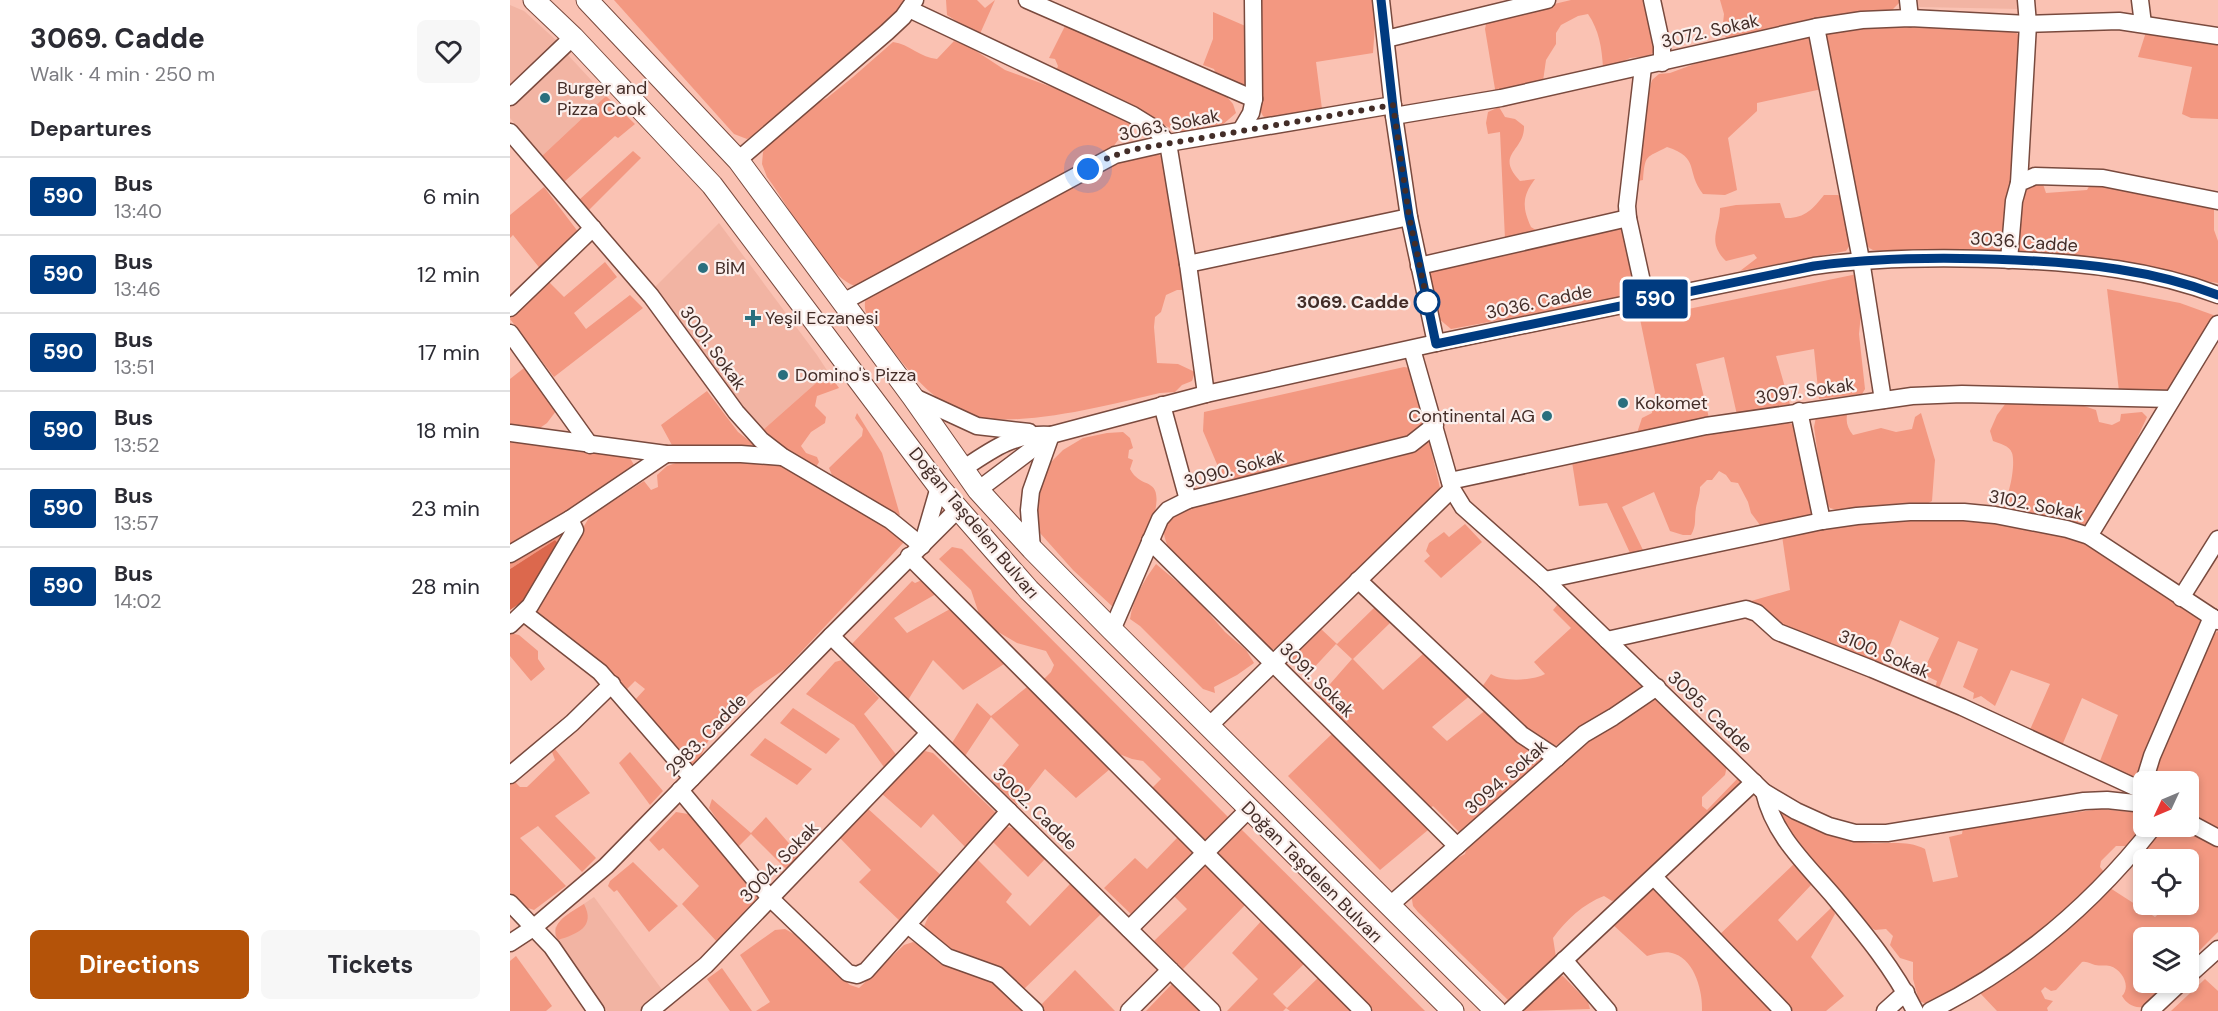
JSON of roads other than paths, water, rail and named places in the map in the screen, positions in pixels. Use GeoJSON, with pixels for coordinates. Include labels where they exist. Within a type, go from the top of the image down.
{"type":"FeatureCollection","features":[{"type":"Feature","properties":{"kind":"main road","name":"Doğan Taşdelen Bulvarı"},"geometry":{"type":"LineString","coordinates":[[534,0],[573,37],[695,165],[939,487],[1029,590],[1248,810],[1453,1011]]}},
{"type":"Feature","properties":{"kind":"main road","name":"Doğan Taşdelen Bulvarı"},"geometry":{"type":"LineString","coordinates":[[586,0],[738,160],[912,396],[978,490],[1112,630],[1496,1011]]}},
{"type":"Feature","properties":{"kind":"main road"},"geometry":{"type":"LineString","coordinates":[[939,487],[963,469]]}},
{"type":"Feature","properties":{"kind":"main road"},"geometry":{"type":"LineString","coordinates":[[958,509],[978,490]]}},
{"type":"Feature","properties":{"kind":"street"},"geometry":{"type":"LineString","coordinates":[[1028,0],[1254,99]]}},
{"type":"Feature","properties":{"kind":"street"},"geometry":{"type":"LineString","coordinates":[[1241,130],[1252,110],[1254,99],[1253,0]]}},
{"type":"Feature","properties":{"kind":"street"},"geometry":{"type":"LineString","coordinates":[[1381,0],[1393,111],[1409,216],[1436,344]]}},
{"type":"Feature","properties":{"kind":"street"},"geometry":{"type":"LineString","coordinates":[[1386,39],[1547,0]]}},
{"type":"Feature","properties":{"kind":"street"},"geometry":{"type":"LineString","coordinates":[[1652,0],[1662,46],[1662,63]]}},
{"type":"Feature","properties":{"kind":"street"},"geometry":{"type":"LineString","coordinates":[[1908,0],[1910,18]]}},
{"type":"Feature","properties":{"kind":"street"},"geometry":{"type":"LineString","coordinates":[[2008,260],[2014,201],[2019,183],[2028,24],[2026,0]]}},
{"type":"Feature","properties":{"kind":"street"},"geometry":{"type":"LineString","coordinates":[[2140,0],[2143,24]]}},
{"type":"Feature","properties":{"kind":"street"},"geometry":{"type":"LineString","coordinates":[[738,160],[887,32],[912,5],[1133,115],[1154,128],[1168,143],[1206,394]]}},
{"type":"Feature","properties":{"kind":"street","name":"3072. Sokak"},"geometry":{"type":"LineString","coordinates":[[1393,111],[1502,98],[1816,27],[1862,20],[1910,18],[2028,24],[2119,21],[2218,36]]}},
{"type":"Feature","properties":{"kind":"street"},"geometry":{"type":"LineString","coordinates":[[1816,27],[1861,260],[1883,400]]}},
{"type":"Feature","properties":{"kind":"street"},"geometry":{"type":"LineString","coordinates":[[510,97],[573,37]]}},
{"type":"Feature","properties":{"kind":"street"},"geometry":{"type":"LineString","coordinates":[[1643,67],[1629,176],[1628,218],[1646,300]]}},
{"type":"Feature","properties":{"kind":"street","name":"3063. Sokak"},"geometry":{"type":"LineString","coordinates":[[843,302],[1108,158],[1131,150],[1241,130],[1393,111]]}},
{"type":"Feature","properties":{"kind":"street","name":"3001. Sokak"},"geometry":{"type":"LineString","coordinates":[[510,132],[651,296],[736,412],[761,440],[783,457],[890,520],[916,551],[1205,853],[1363,1011]]}},
{"type":"Feature","properties":{"kind":"street"},"geometry":{"type":"LineString","coordinates":[[2019,183],[2035,176],[2103,178],[2218,201]]}},
{"type":"Feature","properties":{"kind":"street"},"geometry":{"type":"LineString","coordinates":[[1188,264],[1409,216]]}},
{"type":"Feature","properties":{"kind":"street"},"geometry":{"type":"LineString","coordinates":[[1419,266],[1628,218]]}},
{"type":"Feature","properties":{"kind":"street"},"geometry":{"type":"LineString","coordinates":[[510,308],[593,228]]}},
{"type":"Feature","properties":{"kind":"street","name":"3036. Cadde"},"geometry":{"type":"LineString","coordinates":[[963,469],[1012,440],[1036,434],[1051,435],[1206,394],[1814,266],[1861,260],[1967,257],[2093,266],[2171,279],[2218,295]]}},
{"type":"Feature","properties":{"kind":"street"},"geometry":{"type":"LineString","coordinates":[[2089,536],[2218,324]]}},
{"type":"Feature","properties":{"kind":"street"},"geometry":{"type":"LineString","coordinates":[[510,333],[590,445]]}},
{"type":"Feature","properties":{"kind":"street","name":"3095. Cadde"},"geometry":{"type":"LineString","coordinates":[[1412,349],[1451,485],[1463,507],[1545,580],[1759,787],[1796,811],[1829,826],[1855,833],[1871,834],[2074,802],[2107,800],[2133,794]]}},
{"type":"Feature","properties":{"kind":"street","name":"3097. Sokak"},"geometry":{"type":"LineString","coordinates":[[1451,485],[1706,426],[1883,400],[1934,394],[2171,399]]}},
{"type":"Feature","properties":{"kind":"street"},"geometry":{"type":"LineString","coordinates":[[912,396],[977,426],[1051,435],[1031,491],[1029,510],[1032,549]]}},
{"type":"Feature","properties":{"kind":"street"},"geometry":{"type":"LineString","coordinates":[[1162,405],[1188,500]]}},
{"type":"Feature","properties":{"kind":"street"},"geometry":{"type":"LineString","coordinates":[[1799,411],[1822,521]]}},
{"type":"Feature","properties":{"kind":"street","name":"3090. Sokak"},"geometry":{"type":"LineString","coordinates":[[1112,630],[1160,519],[1168,510],[1188,500],[1411,444],[1435,425]]}},
{"type":"Feature","properties":{"kind":"street"},"geometry":{"type":"LineString","coordinates":[[510,433],[666,454],[741,454],[783,457]]}},
{"type":"Feature","properties":{"kind":"street","name":"3036. Cadde"},"geometry":{"type":"LineString","coordinates":[[978,490],[1051,435]]}},
{"type":"Feature","properties":{"kind":"street"},"geometry":{"type":"LineString","coordinates":[[510,554],[570,519],[666,454]]}},
{"type":"Feature","properties":{"kind":"street"},"geometry":{"type":"LineString","coordinates":[[1210,725],[1451,485]]}},
{"type":"Feature","properties":{"kind":"street","name":"2983. Cadde"},"geometry":{"type":"LineString","coordinates":[[916,551],[939,487]]}},
{"type":"Feature","properties":{"kind":"street","name":"2983. Cadde"},"geometry":{"type":"LineString","coordinates":[[510,943],[533,928],[606,866],[958,509]]}},
{"type":"Feature","properties":{"kind":"street","name":"3102. Sokak"},"geometry":{"type":"LineString","coordinates":[[1545,580],[1822,521],[1910,512],[1964,512],[2019,519],[2089,536],[2215,619]]}},
{"type":"Feature","properties":{"kind":"street"},"geometry":{"type":"LineString","coordinates":[[510,626],[524,613],[574,530],[570,519]]}},
{"type":"Feature","properties":{"kind":"street"},"geometry":{"type":"LineString","coordinates":[[2181,598],[2218,539]]}},
{"type":"Feature","properties":{"kind":"street","name":"3091. Sokak"},"geometry":{"type":"LineString","coordinates":[[1150,541],[1457,846]]}},
{"type":"Feature","properties":{"kind":"street"},"geometry":{"type":"LineString","coordinates":[[1358,580],[1522,735],[1557,758]]}},
{"type":"Feature","properties":{"kind":"street","name":"3100. Sokak"},"geometry":{"type":"LineString","coordinates":[[1606,640],[1746,609],[1757,613],[1778,632],[1962,707],[2133,788]]}},
{"type":"Feature","properties":{"kind":"street"},"geometry":{"type":"LineString","coordinates":[[524,613],[600,672],[612,684],[770,898],[848,973],[857,975],[866,971],[1009,811]]}},
{"type":"Feature","properties":{"kind":"street"},"geometry":{"type":"LineString","coordinates":[[2148,771],[2152,756],[2215,619]]}},
{"type":"Feature","properties":{"kind":"street","name":"3002. Cadde"},"geometry":{"type":"LineString","coordinates":[[831,636],[1212,1011]]}},
{"type":"Feature","properties":{"kind":"street"},"geometry":{"type":"LineString","coordinates":[[510,775],[552,741],[612,684]]}},
{"type":"Feature","properties":{"kind":"street","name":"3094. Sokak"},"geometry":{"type":"LineString","coordinates":[[1389,906],[1584,734],[1657,687]]}},
{"type":"Feature","properties":{"kind":"street","name":"3004. Sokak"},"geometry":{"type":"LineString","coordinates":[[650,1011],[706,965],[929,733]]}},
{"type":"Feature","properties":{"kind":"street"},"geometry":{"type":"LineString","coordinates":[[1510,1011],[1653,877],[1759,787],[1784,838],[1798,858],[1874,944],[1906,992],[1915,1011]]}},
{"type":"Feature","properties":{"kind":"street"},"geometry":{"type":"LineString","coordinates":[[1129,929],[1248,810]]}},
{"type":"Feature","properties":{"kind":"street"},"geometry":{"type":"LineString","coordinates":[[2199,828],[2218,838]]}},
{"type":"Feature","properties":{"kind":"street"},"geometry":{"type":"LineString","coordinates":[[1930,1011],[1959,997],[2044,940],[2113,877],[2145,837]]}},
{"type":"Feature","properties":{"kind":"street"},"geometry":{"type":"LineString","coordinates":[[1653,877],[1783,1011]]}},
{"type":"Feature","properties":{"kind":"street"},"geometry":{"type":"LineString","coordinates":[[510,903],[552,947],[596,1011]]}},
{"type":"Feature","properties":{"kind":"street"},"geometry":{"type":"LineString","coordinates":[[908,925],[947,957],[997,975],[1035,1011]]}},
{"type":"Feature","properties":{"kind":"street"},"geometry":{"type":"LineString","coordinates":[[2199,966],[2218,949]]}},
{"type":"Feature","properties":{"kind":"street"},"geometry":{"type":"LineString","coordinates":[[1564,960],[1608,1011]]}},
{"type":"Feature","properties":{"kind":"street"},"geometry":{"type":"LineString","coordinates":[[1129,1011],[1170,970]]}},
{"type":"Feature","properties":{"kind":"street"},"geometry":{"type":"LineString","coordinates":[[1885,1011],[1906,992]]}},
{"type":"Feature","properties":{"kind":"street"},"geometry":{"type":"LineString","coordinates":[[2150,1011],[2169,993]]}},
{"type":"Feature","properties":{"kind":"place","name":"Burger and Pizza Cook"},"geometry":{"type":"Point","coordinates":[545,98]}},
{"type":"Feature","properties":{"kind":"place","name":"BİM"},"geometry":{"type":"Point","coordinates":[703,268]}},
{"type":"Feature","properties":{"kind":"place","name":"3069. Cadde"},"geometry":{"type":"Point","coordinates":[1427,302]}},
{"type":"Feature","properties":{"kind":"place","name":"Yeşil Eczanesi"},"geometry":{"type":"Point","coordinates":[753,318]}},
{"type":"Feature","properties":{"kind":"place","name":"Domino's Pizza"},"geometry":{"type":"Point","coordinates":[783,375]}},
{"type":"Feature","properties":{"kind":"place","name":"Kokomet"},"geometry":{"type":"Point","coordinates":[1623,403]}},
{"type":"Feature","properties":{"kind":"place","name":"Continental AG"},"geometry":{"type":"Point","coordinates":[1547,416]}}]}
